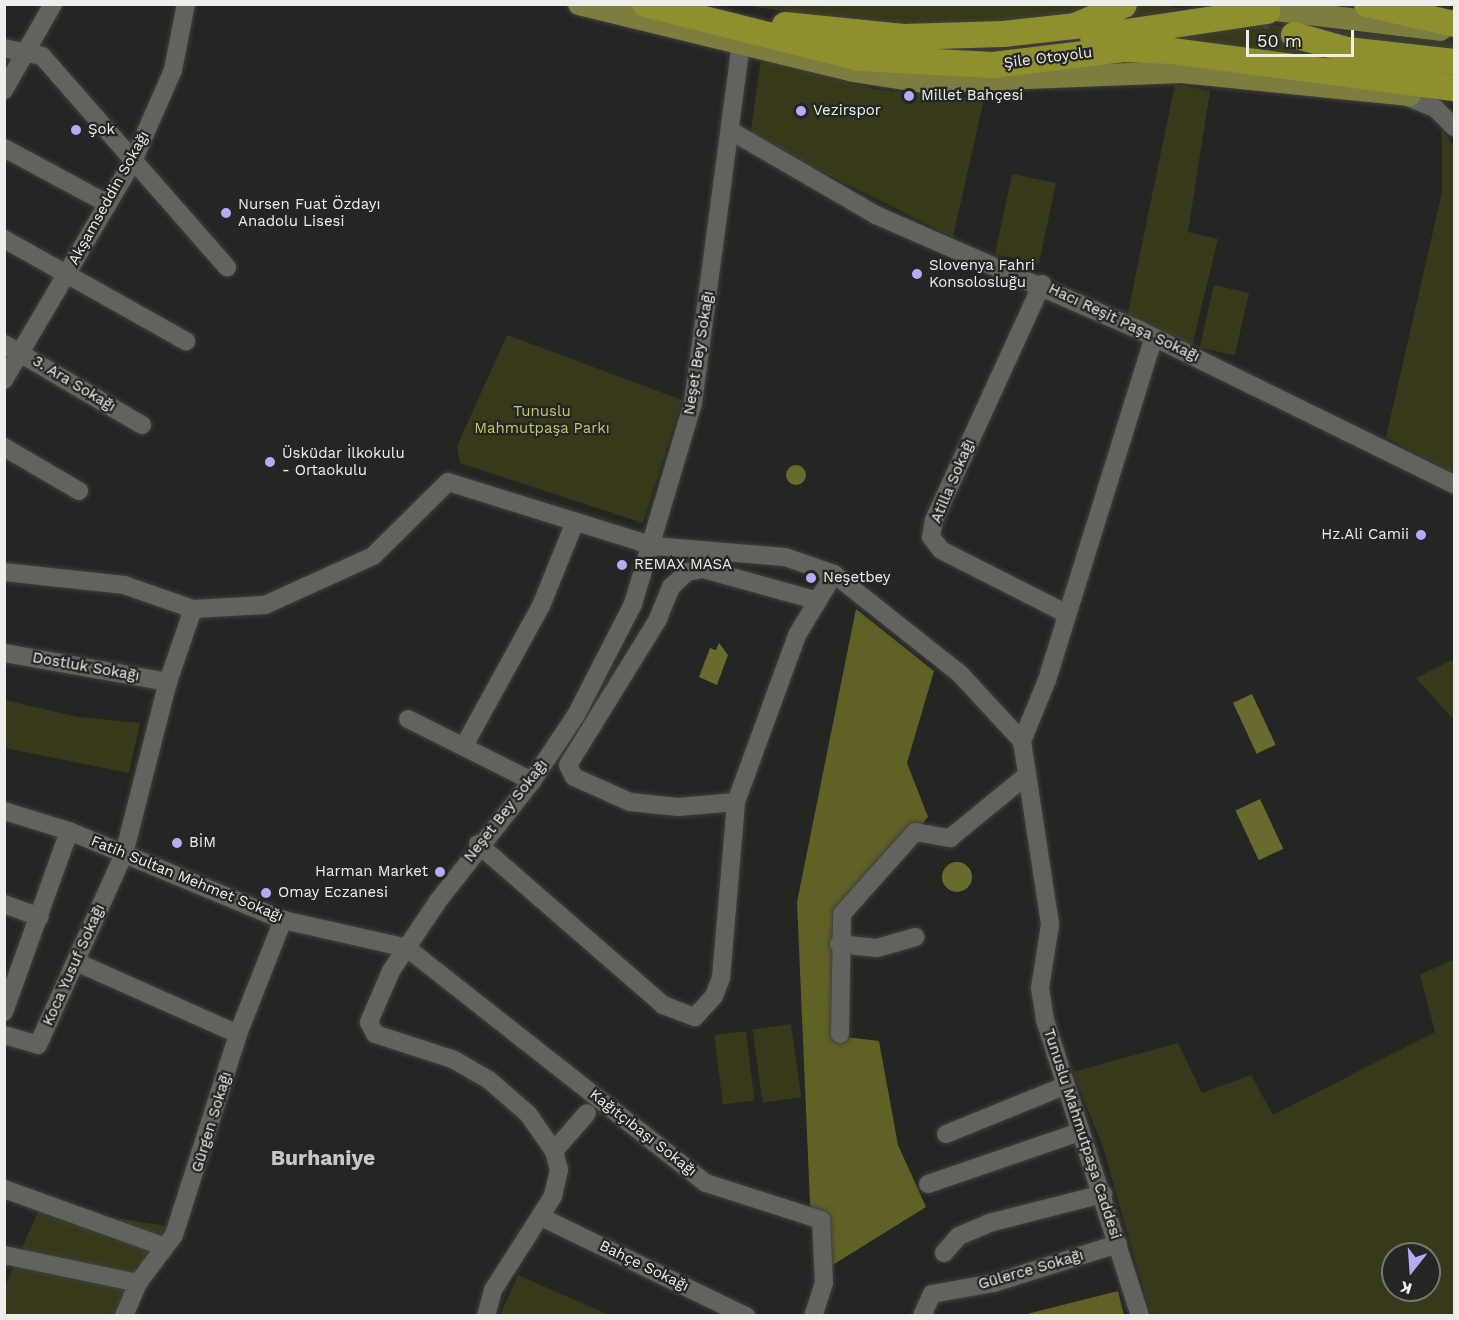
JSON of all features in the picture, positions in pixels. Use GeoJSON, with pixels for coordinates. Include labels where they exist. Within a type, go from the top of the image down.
{"type":"FeatureCollection","features":[{"type":"Feature","properties":{"kind":"highway","name":"Şile Otoyolu"},"geometry":{"type":"LineString","coordinates":[[645,4],[860,58],[993,65],[1123,49],[1172,51],[1451,97]]}},
{"type":"Feature","properties":{"kind":"highway","name":"Şile Otoyolu"},"geometry":{"type":"LineString","coordinates":[[705,4],[779,24],[886,47],[988,51],[1267,11]]}},
{"type":"Feature","properties":{"kind":"highway"},"geometry":{"type":"LineString","coordinates":[[1367,4],[1455,24]]}},
{"type":"Feature","properties":{"kind":"highway"},"geometry":{"type":"LineString","coordinates":[[779,24],[903,37],[980,35],[1075,26],[1124,5]]}},
{"type":"Feature","properties":{"kind":"highway"},"geometry":{"type":"LineString","coordinates":[[1294,35],[1347,50],[1455,62]]}},
{"type":"Feature","properties":{"kind":"main road"},"geometry":{"type":"LineString","coordinates":[[579,4],[741,44],[923,82],[1159,71],[1451,97]]}},
{"type":"Feature","properties":{"kind":"main road"},"geometry":{"type":"LineString","coordinates":[[1241,4],[1267,11],[1455,32]]}},
{"type":"Feature","properties":{"kind":"street"},"geometry":{"type":"LineString","coordinates":[[4,90],[53,4]]}},
{"type":"Feature","properties":{"kind":"street","name":"Akşamseddin Sokağı"},"geometry":{"type":"LineString","coordinates":[[4,380],[12,348],[66,274],[134,159],[173,70],[186,4]]}},
{"type":"Feature","properties":{"kind":"street","name":"Neşet Bey Sokağı"},"geometry":{"type":"LineString","coordinates":[[554,1152],[528,1114],[489,1080],[455,1060],[375,1034],[369,1022],[407,948],[478,844],[532,781],[586,695],[633,603],[653,546],[693,403],[741,44]]}},
{"type":"Feature","properties":{"kind":"street"},"geometry":{"type":"LineString","coordinates":[[4,48],[27,51],[42,56],[227,267]]}},
{"type":"Feature","properties":{"kind":"street"},"geometry":{"type":"LineString","coordinates":[[1397,93],[1435,108],[1455,128]]}},
{"type":"Feature","properties":{"kind":"street","name":"Hacı Reşit Paşa Sokağı"},"geometry":{"type":"LineString","coordinates":[[731,131],[876,214],[1041,284],[1355,433],[1455,484]]}},
{"type":"Feature","properties":{"kind":"street"},"geometry":{"type":"LineString","coordinates":[[4,148],[108,204]]}},
{"type":"Feature","properties":{"kind":"street"},"geometry":{"type":"LineString","coordinates":[[4,239],[186,341]]}},
{"type":"Feature","properties":{"kind":"street","name":"Atilla Sokağı"},"geometry":{"type":"LineString","coordinates":[[1041,284],[933,520],[932,537],[941,550],[1065,613]]}},
{"type":"Feature","properties":{"kind":"street"},"geometry":{"type":"LineString","coordinates":[[4,572],[124,585],[193,609],[265,604],[349,570],[401,534],[422,504],[448,482],[653,546],[785,557],[834,574],[960,674],[1022,741],[1154,337]]}},
{"type":"Feature","properties":{"kind":"street","name":"3. Ara Sokağı"},"geometry":{"type":"LineString","coordinates":[[12,348],[142,425]]}},
{"type":"Feature","properties":{"kind":"street"},"geometry":{"type":"LineString","coordinates":[[4,447],[80,491]]}},
{"type":"Feature","properties":{"kind":"street"},"geometry":{"type":"LineString","coordinates":[[465,744],[541,606],[575,522]]}},
{"type":"Feature","properties":{"kind":"street"},"geometry":{"type":"LineString","coordinates":[[736,802],[678,807],[630,802],[574,777],[568,765],[658,620],[671,587],[687,572],[703,569],[815,600]]}},
{"type":"Feature","properties":{"kind":"street"},"geometry":{"type":"LineString","coordinates":[[478,844],[663,1005],[695,1017],[714,996],[721,978],[736,802],[757,737],[815,600],[834,574]]}},
{"type":"Feature","properties":{"kind":"street","name":"Koca Yusuf Sokağı"},"geometry":{"type":"LineString","coordinates":[[4,1035],[38,1045],[124,854],[168,681],[193,609]]}},
{"type":"Feature","properties":{"kind":"street","name":"Dostluk Sokağı"},"geometry":{"type":"LineString","coordinates":[[4,653],[168,681]]}},
{"type":"Feature","properties":{"kind":"street"},"geometry":{"type":"LineString","coordinates":[[408,719],[465,744],[532,781]]}},
{"type":"Feature","properties":{"kind":"street","name":"Tunuslu Mahmutpaşa Caddesi"},"geometry":{"type":"LineString","coordinates":[[1022,741],[1050,925],[1040,988],[1064,1086],[1103,1194],[1140,1316]]}},
{"type":"Feature","properties":{"kind":"street"},"geometry":{"type":"LineString","coordinates":[[840,1034],[839,944],[842,914],[915,832],[950,838],[1027,775]]}},
{"type":"Feature","properties":{"kind":"street","name":"Fatih Sultan Mehmet Sokağı"},"geometry":{"type":"LineString","coordinates":[[4,811],[69,831],[283,920],[407,948]]}},
{"type":"Feature","properties":{"kind":"street"},"geometry":{"type":"LineString","coordinates":[[5,1011],[69,831]]}},
{"type":"Feature","properties":{"kind":"street"},"geometry":{"type":"LineString","coordinates":[[4,904],[39,917]]}},
{"type":"Feature","properties":{"kind":"street","name":"Gürgen Sokağı"},"geometry":{"type":"LineString","coordinates":[[124,1316],[138,1283],[165,1247],[206,1145],[238,1034],[283,920]]}},
{"type":"Feature","properties":{"kind":"street"},"geometry":{"type":"LineString","coordinates":[[839,944],[877,948],[915,937]]}},
{"type":"Feature","properties":{"kind":"street","name":"Kağıtçıbaşı Sokağı"},"geometry":{"type":"LineString","coordinates":[[407,948],[706,1183],[821,1220],[824,1283],[813,1316]]}},
{"type":"Feature","properties":{"kind":"street"},"geometry":{"type":"LineString","coordinates":[[76,962],[146,996],[238,1034]]}},
{"type":"Feature","properties":{"kind":"street"},"geometry":{"type":"LineString","coordinates":[[946,1134],[1064,1086]]}},
{"type":"Feature","properties":{"kind":"street"},"geometry":{"type":"LineString","coordinates":[[486,1316],[493,1290],[541,1217],[559,1170],[554,1152],[586,1113]]}},
{"type":"Feature","properties":{"kind":"street"},"geometry":{"type":"LineString","coordinates":[[928,1184],[1080,1132]]}},
{"type":"Feature","properties":{"kind":"street"},"geometry":{"type":"LineString","coordinates":[[4,1189],[165,1247]]}},
{"type":"Feature","properties":{"kind":"street"},"geometry":{"type":"LineString","coordinates":[[944,1253],[959,1236],[989,1223],[1103,1194]]}},
{"type":"Feature","properties":{"kind":"street","name":"Bahçe Sokağı"},"geometry":{"type":"LineString","coordinates":[[541,1217],[746,1316]]}},
{"type":"Feature","properties":{"kind":"street","name":"Gülerce Sokağı"},"geometry":{"type":"LineString","coordinates":[[922,1316],[932,1293],[994,1283],[1118,1244]]}},
{"type":"Feature","properties":{"kind":"street"},"geometry":{"type":"LineString","coordinates":[[4,1255],[138,1283]]}},
{"type":"Feature","properties":{"kind":"green space"},"geometry":{"type":"Polygon","coordinates":[[[745,5],[1110,5],[1054,21],[953,26],[855,23],[745,5]]]}},
{"type":"Feature","properties":{"kind":"green space"},"geometry":{"type":"Polygon","coordinates":[[[1125,5],[1164,5],[1182,9],[1106,22],[1125,5]]]}},
{"type":"Feature","properties":{"kind":"green space"},"geometry":{"type":"Polygon","coordinates":[[[1240,22],[1454,41],[1454,80],[1136,38],[1240,22]]]}},
{"type":"Feature","properties":{"kind":"green space"},"geometry":{"type":"Polygon","coordinates":[[[761,59],[878,90],[984,99],[953,237],[750,136],[761,59]]]}},
{"type":"Feature","properties":{"kind":"green space"},"geometry":{"type":"Polygon","coordinates":[[[1175,84],[1210,91],[1188,232],[1218,239],[1191,350],[1126,322],[1175,84]]]}},
{"type":"Feature","properties":{"kind":"green space"},"geometry":{"type":"Polygon","coordinates":[[[1442,131],[1454,145],[1454,474],[1386,437],[1442,192],[1442,131]]]}},
{"type":"Feature","properties":{"kind":"green space"},"geometry":{"type":"Polygon","coordinates":[[[1012,174],[1056,183],[1039,264],[995,254],[1012,174]]]}},
{"type":"Feature","properties":{"kind":"green space"},"geometry":{"type":"Polygon","coordinates":[[[1214,285],[1249,293],[1235,355],[1200,347],[1214,285]]]}},
{"type":"Feature","properties":{"kind":"green space","name":"Tunuslu Mahmutpaşa Parkı"},"geometry":{"type":"Polygon","coordinates":[[[507,335],[682,400],[643,523],[460,463],[457,446],[507,335]]]}},
{"type":"Feature","properties":{"kind":"green space"},"geometry":{"type":"Polygon","coordinates":[[[1454,659],[1454,720],[1416,678],[1454,659]]]}},
{"type":"Feature","properties":{"kind":"green space"},"geometry":{"type":"Polygon","coordinates":[[[5,700],[78,717],[140,723],[129,773],[5,748],[5,700]]]}},
{"type":"Feature","properties":{"kind":"green space"},"geometry":{"type":"Polygon","coordinates":[[[1454,959],[1454,1315],[1151,1315],[1103,1148],[1073,1072],[1178,1043],[1202,1093],[1251,1075],[1273,1115],[1435,1032],[1420,975],[1454,959]]]}},
{"type":"Feature","properties":{"kind":"green space"},"geometry":{"type":"Polygon","coordinates":[[[791,1024],[801,1097],[763,1103],[752,1029],[791,1024]]]}},
{"type":"Feature","properties":{"kind":"green space"},"geometry":{"type":"Polygon","coordinates":[[[746,1031],[755,1100],[723,1104],[714,1035],[746,1031]]]}},
{"type":"Feature","properties":{"kind":"green space"},"geometry":{"type":"Polygon","coordinates":[[[40,1207],[174,1227],[123,1315],[5,1316],[5,1286],[40,1207]]]}},
{"type":"Feature","properties":{"kind":"green space"},"geometry":{"type":"Polygon","coordinates":[[[518,1275],[609,1315],[500,1315],[518,1275]]]}},
{"type":"Feature","properties":{"kind":"shaded area"},"geometry":{"type":"Polygon","coordinates":[[[796,465],[803,468],[806,475],[803,482],[796,485],[789,482],[786,475],[789,468],[796,465]]]}},
{"type":"Feature","properties":{"kind":"shaded area"},"geometry":{"type":"Polygon","coordinates":[[[856,609],[934,671],[907,763],[928,817],[840,921],[846,1037],[879,1041],[898,1145],[926,1207],[831,1266],[810,1203],[797,902],[856,609]]]}},
{"type":"Feature","properties":{"kind":"shaded area"},"geometry":{"type":"Polygon","coordinates":[[[719,643],[728,655],[717,685],[699,677],[710,648],[716,650],[719,643]]]}},
{"type":"Feature","properties":{"kind":"shaded area"},"geometry":{"type":"Polygon","coordinates":[[[1252,694],[1276,745],[1257,754],[1233,703],[1252,694]]]}},
{"type":"Feature","properties":{"kind":"shaded area"},"geometry":{"type":"Polygon","coordinates":[[[1260,799],[1283,849],[1259,860],[1236,810],[1260,799]]]}},
{"type":"Feature","properties":{"kind":"shaded area"},"geometry":{"type":"Polygon","coordinates":[[[957,862],[968,866],[972,877],[968,888],[957,892],[946,888],[942,877],[946,866],[957,862]]]}},
{"type":"Feature","properties":{"kind":"shaded area"},"geometry":{"type":"Polygon","coordinates":[[[1118,1291],[1124,1315],[1023,1315],[1118,1291]]]}},
{"type":"Feature","properties":{"kind":"tunnel"},"geometry":{"type":"LineString","coordinates":[[1254,4],[1294,35]]}},
{"type":"Feature","properties":{"kind":"place","name":"Millet Bahçesi"},"geometry":{"type":"Point","coordinates":[909,96]}},
{"type":"Feature","properties":{"kind":"place","name":"Vezirspor"},"geometry":{"type":"Point","coordinates":[801,111]}},
{"type":"Feature","properties":{"kind":"place","name":"Şok"},"geometry":{"type":"Point","coordinates":[76,130]}},
{"type":"Feature","properties":{"kind":"place","name":"Nursen Fuat Özdayı Anadolu Lisesi"},"geometry":{"type":"Point","coordinates":[226,213]}},
{"type":"Feature","properties":{"kind":"place","name":"Slovenya Fahri Konsolosluğu"},"geometry":{"type":"Point","coordinates":[917,274]}},
{"type":"Feature","properties":{"kind":"place","name":"Üsküdar İlkokulu - Ortaokulu"},"geometry":{"type":"Point","coordinates":[270,462]}},
{"type":"Feature","properties":{"kind":"place","name":"Hz.Ali Camii"},"geometry":{"type":"Point","coordinates":[1421,535]}},
{"type":"Feature","properties":{"kind":"place","name":"REMAX MASA"},"geometry":{"type":"Point","coordinates":[622,565]}},
{"type":"Feature","properties":{"kind":"place","name":"Neşetbey"},"geometry":{"type":"Point","coordinates":[811,578]}},
{"type":"Feature","properties":{"kind":"place","name":"BİM"},"geometry":{"type":"Point","coordinates":[177,843]}},
{"type":"Feature","properties":{"kind":"place","name":"Harman Market"},"geometry":{"type":"Point","coordinates":[440,872]}},
{"type":"Feature","properties":{"kind":"place","name":"Omay Eczanesi"},"geometry":{"type":"Point","coordinates":[266,893]}},
{"type":"Feature","properties":{"kind":"district","name":"Burhaniye"},"geometry":{"type":"Point","coordinates":[323,1158]}}]}
